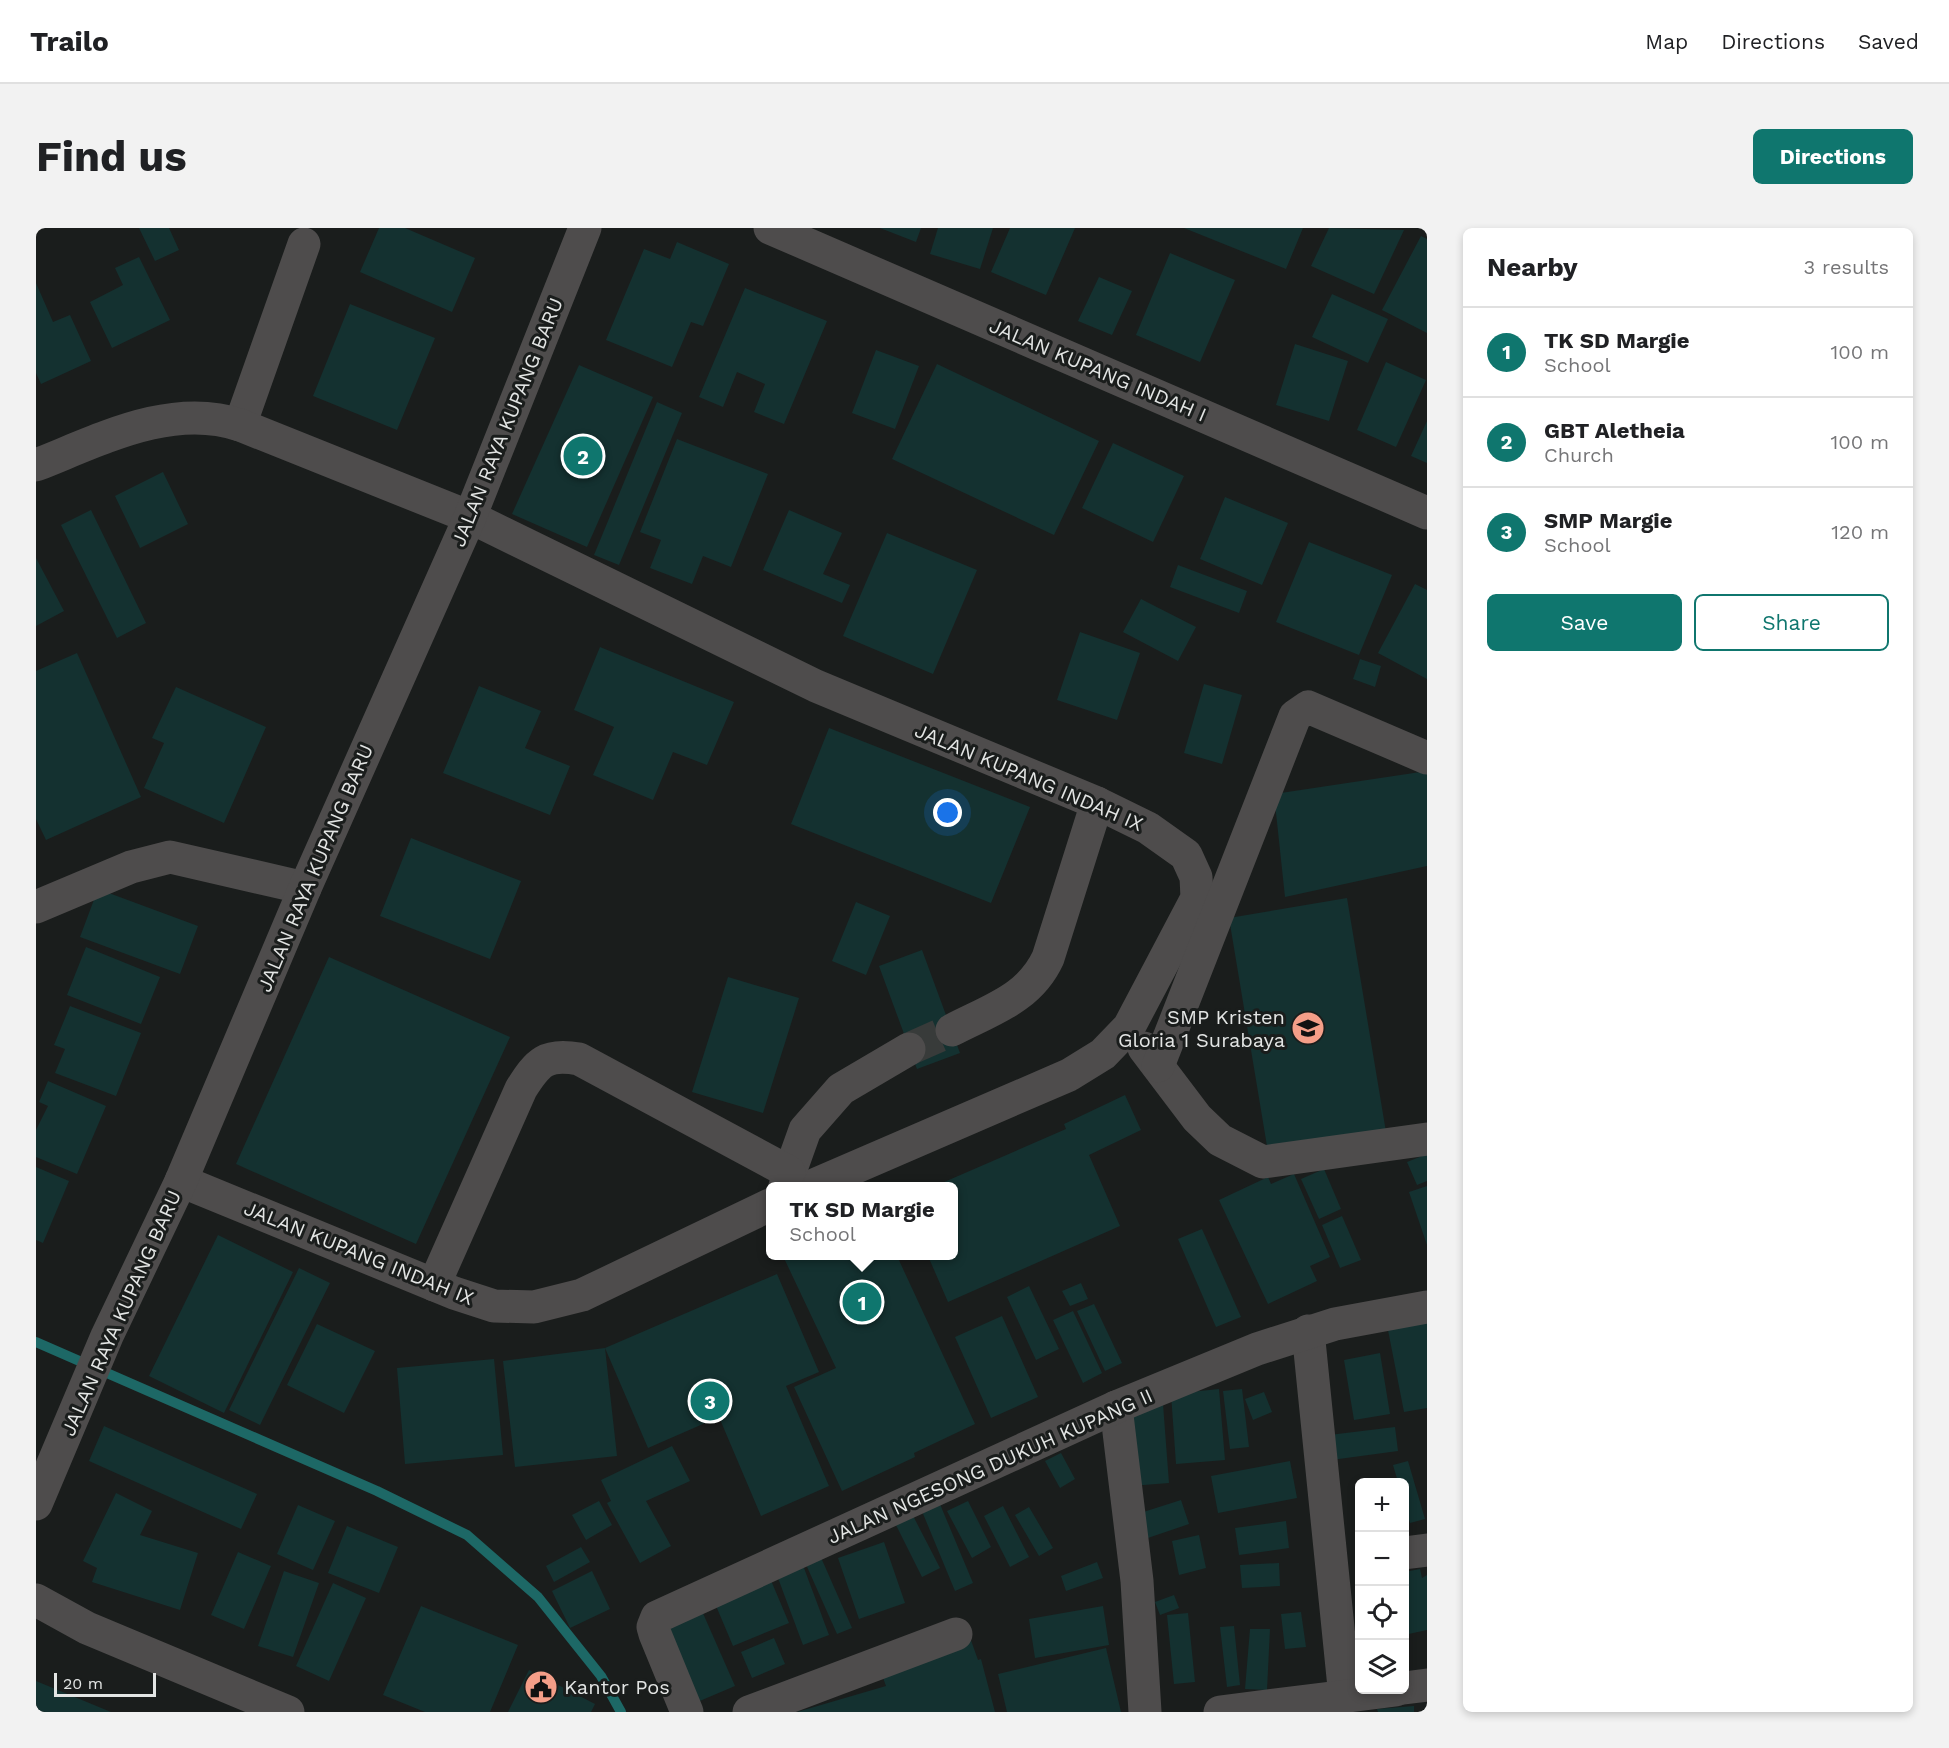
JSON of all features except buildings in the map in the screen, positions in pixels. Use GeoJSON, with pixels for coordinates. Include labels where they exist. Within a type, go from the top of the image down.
{"type":"FeatureCollection","features":[{"type":"Feature","properties":{"kind":"street","name":"JALAN RAYA KUPANG BARU"},"geometry":{"type":"LineString","coordinates":[[36,1504],[107,1336],[181,1181],[305,888],[470,517],[585,228]]}},
{"type":"Feature","properties":{"kind":"street","name":"JALAN KUPANG INDAH I"},"geometry":{"type":"LineString","coordinates":[[770,228],[1427,513]]}},
{"type":"Feature","properties":{"kind":"street"},"geometry":{"type":"LineString","coordinates":[[240,425],[304,244]]}},
{"type":"Feature","properties":{"kind":"street","name":"JALAN KUPANG INDAH IX"},"geometry":{"type":"LineString","coordinates":[[36,465],[103,438],[165,419],[220,418],[470,517],[816,686],[1096,803],[1148,828],[1186,855]]}},
{"type":"Feature","properties":{"kind":"street"},"geometry":{"type":"LineString","coordinates":[[1158,1066],[1295,716],[1308,707],[1427,758]]}},
{"type":"Feature","properties":{"kind":"street"},"geometry":{"type":"LineString","coordinates":[[952,1030],[1025,992],[1039,976],[1048,958],[1096,803]]}},
{"type":"Feature","properties":{"kind":"street"},"geometry":{"type":"LineString","coordinates":[[796,1182],[1069,1075],[1103,1054],[1129,1028],[1197,898],[1196,877],[1186,855],[1243,849]]}},
{"type":"Feature","properties":{"kind":"street"},"geometry":{"type":"LineString","coordinates":[[36,907],[131,867],[170,857],[305,888]]}},
{"type":"Feature","properties":{"kind":"street"},"geometry":{"type":"LineString","coordinates":[[1129,1028],[1197,1118],[1220,1140],[1263,1162],[1427,1139]]}},
{"type":"Feature","properties":{"kind":"street"},"geometry":{"type":"LineString","coordinates":[[796,1182],[805,1130],[841,1089],[909,1049]]}},
{"type":"Feature","properties":{"kind":"street"},"geometry":{"type":"LineString","coordinates":[[434,1285],[521,1089],[534,1068],[542,1061],[561,1056],[579,1059],[796,1182]]}},
{"type":"Feature","properties":{"kind":"street","name":"JALAN KUPANG INDAH IX"},"geometry":{"type":"LineString","coordinates":[[181,1181],[434,1285],[494,1306],[534,1307],[582,1294],[766,1207]]}},
{"type":"Feature","properties":{"kind":"street","name":"JALAN NGESONG DUKUH KUPANG II"},"geometry":{"type":"LineString","coordinates":[[687,1712],[655,1634],[653,1627],[657,1617],[1116,1407],[1308,1330],[1427,1306]]}},
{"type":"Feature","properties":{"kind":"street"},"geometry":{"type":"LineString","coordinates":[[1308,1330],[1345,1563],[1345,1697]]}},
{"type":"Feature","properties":{"kind":"street"},"geometry":{"type":"LineString","coordinates":[[1116,1407],[1137,1581],[1145,1712]]}},
{"type":"Feature","properties":{"kind":"street"},"geometry":{"type":"LineString","coordinates":[[1409,1553],[1427,1550]]}},
{"type":"Feature","properties":{"kind":"street"},"geometry":{"type":"LineString","coordinates":[[36,1600],[87,1628],[288,1712]]}},
{"type":"Feature","properties":{"kind":"street"},"geometry":{"type":"LineString","coordinates":[[748,1712],[956,1634]]}},
{"type":"Feature","properties":{"kind":"street"},"geometry":{"type":"LineString","coordinates":[[1409,1687],[1427,1685]]}},
{"type":"Feature","properties":{"kind":"street"},"geometry":{"type":"LineString","coordinates":[[1220,1712],[1364,1694]]}},
{"type":"Feature","properties":{"kind":"waterway"},"geometry":{"type":"LineString","coordinates":[[36,1342],[377,1491],[467,1535],[538,1597],[601,1676],[621,1712]]}},
{"type":"Feature","properties":{"kind":"tunnel"},"geometry":{"type":"LineString","coordinates":[[909,1049],[952,1030]]}},
{"type":"Feature","properties":{"kind":"place","name":"GBT Aletheia"},"geometry":{"type":"Point","coordinates":[583,456]}},
{"type":"Feature","properties":{"kind":"place","name":"SMP Kristen Gloria 1 Surabaya"},"geometry":{"type":"Point","coordinates":[1308,1028]}},
{"type":"Feature","properties":{"kind":"place","name":"TK SD Margie"},"geometry":{"type":"Point","coordinates":[862,1302]}},
{"type":"Feature","properties":{"kind":"place","name":"SMP Margie"},"geometry":{"type":"Point","coordinates":[710,1401]}},
{"type":"Feature","properties":{"kind":"place","name":"Kantor Pos"},"geometry":{"type":"Point","coordinates":[541,1687]}}]}
